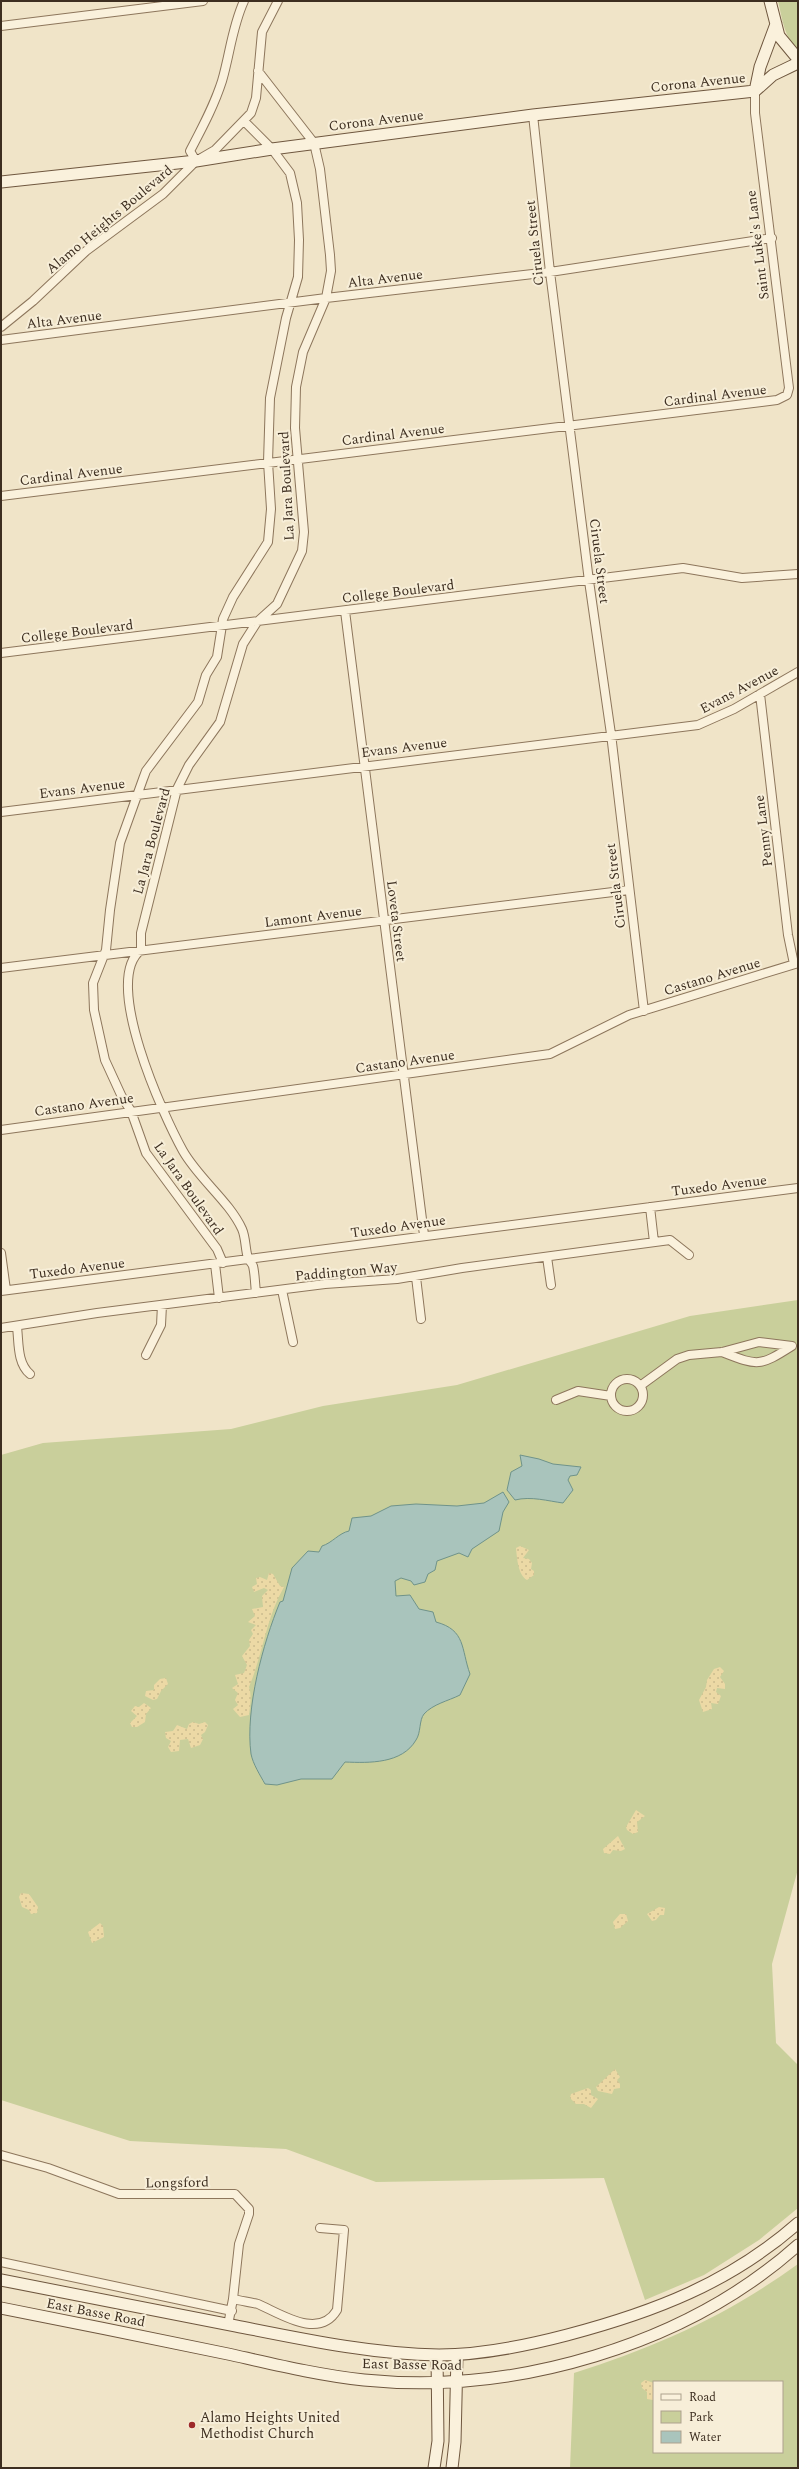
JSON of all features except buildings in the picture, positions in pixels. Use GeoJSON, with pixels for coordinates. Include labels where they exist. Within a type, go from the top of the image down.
{"type":"FeatureCollection","features":[{"type":"Feature","properties":{"kind":"main road"},"geometry":{"type":"LineString","coordinates":[[770,1],[782,41],[798,59]]}},
{"type":"Feature","properties":{"kind":"main road","name":"Saint Luke's Lane"},"geometry":{"type":"LineString","coordinates":[[755,90],[760,67],[776,24]]}},
{"type":"Feature","properties":{"kind":"main road"},"geometry":{"type":"LineString","coordinates":[[755,90],[773,76],[798,63]]}},
{"type":"Feature","properties":{"kind":"main road","name":"Corona Avenue"},"geometry":{"type":"LineString","coordinates":[[1,182],[196,161],[314,143],[533,115],[755,90]]}},
{"type":"Feature","properties":{"kind":"main road","name":"East Basse Road"},"geometry":{"type":"LineString","coordinates":[[1,2280],[228,2325],[357,2348],[437,2355],[457,2355],[532,2344],[587,2330],[684,2297],[733,2272],[773,2245],[798,2223]]}},
{"type":"Feature","properties":{"kind":"main road","name":"East Basse Road"},"geometry":{"type":"LineString","coordinates":[[1,2308],[304,2371],[365,2380],[456,2381],[518,2374],[558,2366],[627,2344],[729,2298],[798,2245]]}},
{"type":"Feature","properties":{"kind":"main road"},"geometry":{"type":"LineString","coordinates":[[434,2468],[438,2441],[436,2381],[437,2355]]}},
{"type":"Feature","properties":{"kind":"main road"},"geometry":{"type":"LineString","coordinates":[[452,2468],[455,2442],[457,2355]]}},
{"type":"Feature","properties":{"kind":"street"},"geometry":{"type":"LineString","coordinates":[[1,26],[203,1]]}},
{"type":"Feature","properties":{"kind":"street"},"geometry":{"type":"LineString","coordinates":[[196,161],[190,151],[209,115],[222,80],[236,17],[244,1]]}},
{"type":"Feature","properties":{"kind":"street","name":"Alamo Heights Boulevard"},"geometry":{"type":"LineString","coordinates":[[1,327],[33,301],[86,251],[163,194],[196,161],[215,150],[252,114],[256,98],[262,32],[278,1]]}},
{"type":"Feature","properties":{"kind":"street","name":"La Jara Boulevard"},"geometry":{"type":"LineString","coordinates":[[256,1293],[253,1265],[248,1260],[242,1229],[198,1174],[183,1151],[138,1047],[130,1011],[129,978],[133,958],[141,950],[141,933],[177,789],[189,765],[220,722],[243,644],[257,622],[276,604],[302,551],[304,532],[295,428],[296,387],[303,352],[326,298],[331,271],[330,255],[320,169],[314,143],[258,70]]}},
{"type":"Feature","properties":{"kind":"street","name":"Saint Luke's Lane"},"geometry":{"type":"LineString","coordinates":[[755,90],[755,113],[772,238],[789,388],[787,395]]}},
{"type":"Feature","properties":{"kind":"street","name":"Ciruela Street"},"geometry":{"type":"LineString","coordinates":[[533,115],[550,272],[589,581],[611,734],[644,1011]]}},
{"type":"Feature","properties":{"kind":"street","name":"La Jara Boulevard"},"geometry":{"type":"LineString","coordinates":[[219,1298],[219,1263],[217,1249],[146,1153],[130,1110],[122,1097],[105,1060],[94,1010],[94,982],[108,943],[110,910],[120,843],[146,771],[198,702],[206,675],[216,657],[221,627],[233,598],[268,542],[271,509],[268,462],[270,398],[276,364],[298,277],[297,203],[290,172],[272,149],[244,121]]}},
{"type":"Feature","properties":{"kind":"street","name":"Alta Avenue"},"geometry":{"type":"LineString","coordinates":[[1,340],[291,302],[550,272],[772,238]]}},
{"type":"Feature","properties":{"kind":"street","name":"Cardinal Avenue"},"geometry":{"type":"LineString","coordinates":[[1,496],[778,400],[787,395]]}},
{"type":"Feature","properties":{"kind":"street","name":"College Boulevard"},"geometry":{"type":"LineString","coordinates":[[1,653],[221,627],[683,568],[742,578],[798,574]]}},
{"type":"Feature","properties":{"kind":"street","name":"Loveta Street"},"geometry":{"type":"LineString","coordinates":[[345,611],[424,1235]]}},
{"type":"Feature","properties":{"kind":"street","name":"Evans Avenue"},"geometry":{"type":"LineString","coordinates":[[1,812],[698,724],[734,709],[798,672]]}},
{"type":"Feature","properties":{"kind":"street","name":"Penny Lane"},"geometry":{"type":"LineString","coordinates":[[760,694],[787,927],[796,964]]}},
{"type":"Feature","properties":{"kind":"street","name":"Lamont Avenue"},"geometry":{"type":"LineString","coordinates":[[1,968],[629,890]]}},
{"type":"Feature","properties":{"kind":"street","name":"Castano Avenue"},"geometry":{"type":"LineString","coordinates":[[1,1130],[130,1110],[404,1075],[550,1054],[629,1015],[796,964]]}},
{"type":"Feature","properties":{"kind":"street","name":"Tuxedo Avenue"},"geometry":{"type":"LineString","coordinates":[[4,1291],[248,1260],[424,1235],[798,1188]]}},
{"type":"Feature","properties":{"kind":"street"},"geometry":{"type":"LineString","coordinates":[[650,1207],[654,1242]]}},
{"type":"Feature","properties":{"kind":"street","name":"Paddington Way"},"geometry":{"type":"LineString","coordinates":[[1,1328],[17,1327],[97,1313],[256,1293],[416,1277],[670,1240],[688,1255]]}},
{"type":"Feature","properties":{"kind":"street"},"geometry":{"type":"LineString","coordinates":[[1,1253],[4,1291]]}},
{"type":"Feature","properties":{"kind":"street"},"geometry":{"type":"LineString","coordinates":[[547,1257],[551,1285]]}},
{"type":"Feature","properties":{"kind":"street"},"geometry":{"type":"LineString","coordinates":[[416,1277],[421,1319]]}},
{"type":"Feature","properties":{"kind":"street"},"geometry":{"type":"LineString","coordinates":[[282,1290],[294,1342]]}},
{"type":"Feature","properties":{"kind":"street"},"geometry":{"type":"LineString","coordinates":[[146,1355],[161,1324],[162,1305]]}},
{"type":"Feature","properties":{"kind":"street"},"geometry":{"type":"LineString","coordinates":[[17,1327],[21,1361],[23,1368],[30,1374]]}},
{"type":"Feature","properties":{"kind":"street"},"geometry":{"type":"LineString","coordinates":[[640,1386],[677,1359],[689,1354],[722,1352],[759,1342],[795,1345]]}},
{"type":"Feature","properties":{"kind":"street"},"geometry":{"type":"LineString","coordinates":[[722,1352],[750,1363],[759,1363],[770,1360],[795,1345]]}},
{"type":"Feature","properties":{"kind":"street"},"geometry":{"type":"LineString","coordinates":[[621,1380],[632,1380],[640,1386],[643,1397],[642,1402],[635,1410],[630,1411],[615,1407],[610,1396],[613,1387],[621,1380]]}},
{"type":"Feature","properties":{"kind":"street"},"geometry":{"type":"LineString","coordinates":[[556,1400],[578,1391],[610,1396]]}},
{"type":"Feature","properties":{"kind":"street","name":"Longsford"},"geometry":{"type":"LineString","coordinates":[[1,2155],[48,2168],[119,2194],[235,2194],[249,2209],[249,2214],[238,2244],[234,2299],[228,2325]]}},
{"type":"Feature","properties":{"kind":"street"},"geometry":{"type":"LineString","coordinates":[[234,2299],[257,2304],[280,2316],[313,2324],[323,2323],[331,2319],[337,2310],[344,2230],[320,2228]]}},
{"type":"Feature","properties":{"kind":"street"},"geometry":{"type":"LineString","coordinates":[[1,2262],[232,2311]]}},
{"type":"Feature","properties":{"kind":"green space"},"geometry":{"type":"Polygon","coordinates":[[[778,1],[798,1],[798,49],[793,44],[787,33],[782,20],[778,1]]]}},
{"type":"Feature","properties":{"kind":"green space"},"geometry":{"type":"Polygon","coordinates":[[[798,1300],[798,1869],[772,1964],[776,2043],[798,2065],[798,2208],[759,2240],[704,2275],[645,2300],[604,2178],[376,2182],[286,2149],[130,2141],[1,2100],[1,1455],[43,1443],[231,1429],[323,1406],[457,1385],[690,1316],[798,1300]]]}},
{"type":"Feature","properties":{"kind":"green space"},"geometry":{"type":"Polygon","coordinates":[[[798,2264],[798,2468],[570,2468],[574,2373],[605,2363],[663,2340],[718,2314],[771,2283],[798,2264]]]}},
{"type":"Feature","properties":{"kind":"sand"},"geometry":{"type":"Polygon","coordinates":[[[520,1546],[529,1550],[523,1558],[529,1559],[532,1563],[531,1569],[534,1571],[534,1575],[527,1580],[524,1578],[518,1566],[516,1548],[520,1546]]]}},
{"type":"Feature","properties":{"kind":"sand"},"geometry":{"type":"Polygon","coordinates":[[[269,1573],[273,1574],[280,1586],[284,1587],[273,1611],[249,1687],[251,1697],[249,1715],[240,1717],[233,1709],[238,1705],[235,1700],[238,1693],[232,1688],[238,1684],[235,1675],[244,1673],[247,1665],[242,1656],[250,1646],[249,1640],[253,1634],[251,1630],[256,1625],[248,1622],[255,1616],[252,1609],[263,1607],[262,1596],[268,1590],[264,1588],[254,1592],[252,1587],[257,1584],[256,1578],[260,1577],[267,1580],[269,1573]]]}},
{"type":"Feature","properties":{"kind":"sand"},"geometry":{"type":"Polygon","coordinates":[[[720,1667],[724,1671],[720,1677],[725,1684],[725,1689],[717,1688],[716,1692],[721,1696],[718,1704],[711,1703],[712,1709],[703,1712],[699,1700],[706,1687],[707,1680],[714,1669],[720,1667]]]}},
{"type":"Feature","properties":{"kind":"sand"},"geometry":{"type":"Polygon","coordinates":[[[166,1678],[168,1684],[161,1691],[157,1699],[153,1700],[145,1696],[146,1691],[154,1690],[154,1685],[160,1679],[166,1678]]]}},
{"type":"Feature","properties":{"kind":"sand"},"geometry":{"type":"Polygon","coordinates":[[[144,1703],[151,1708],[146,1714],[145,1722],[137,1727],[132,1727],[130,1723],[137,1716],[131,1711],[135,1706],[139,1707],[144,1703]]]}},
{"type":"Feature","properties":{"kind":"sand"},"geometry":{"type":"Polygon","coordinates":[[[193,1722],[199,1724],[205,1722],[208,1725],[205,1732],[201,1735],[203,1739],[200,1745],[191,1748],[188,1739],[180,1740],[179,1751],[171,1752],[168,1747],[171,1741],[166,1738],[165,1732],[173,1731],[177,1725],[187,1729],[189,1724],[193,1722]]]}},
{"type":"Feature","properties":{"kind":"sand"},"geometry":{"type":"Polygon","coordinates":[[[636,1810],[645,1816],[637,1822],[638,1832],[633,1834],[627,1830],[626,1827],[636,1810]]]}},
{"type":"Feature","properties":{"kind":"sand"},"geometry":{"type":"Polygon","coordinates":[[[618,1836],[625,1849],[621,1851],[613,1850],[610,1854],[604,1853],[603,1849],[618,1836]]]}},
{"type":"Feature","properties":{"kind":"sand"},"geometry":{"type":"Polygon","coordinates":[[[21,1893],[29,1894],[38,1907],[37,1913],[31,1914],[29,1910],[22,1907],[19,1897],[21,1893]]]}},
{"type":"Feature","properties":{"kind":"sand"},"geometry":{"type":"Polygon","coordinates":[[[659,1907],[665,1908],[664,1915],[660,1915],[656,1920],[652,1921],[647,1914],[659,1907]]]}},
{"type":"Feature","properties":{"kind":"sand"},"geometry":{"type":"Polygon","coordinates":[[[620,1914],[626,1914],[628,1921],[620,1928],[615,1929],[613,1922],[620,1914]]]}},
{"type":"Feature","properties":{"kind":"sand"},"geometry":{"type":"Polygon","coordinates":[[[100,1923],[103,1926],[104,1937],[92,1943],[88,1932],[100,1923]]]}},
{"type":"Feature","properties":{"kind":"sand"},"geometry":{"type":"Polygon","coordinates":[[[615,2069],[620,2077],[617,2080],[620,2084],[620,2088],[614,2089],[612,2094],[598,2091],[596,2087],[615,2069]]]}},
{"type":"Feature","properties":{"kind":"sand"},"geometry":{"type":"Polygon","coordinates":[[[588,2088],[591,2090],[591,2095],[598,2099],[591,2108],[584,2104],[576,2104],[570,2098],[571,2094],[588,2088]]]}},
{"type":"Feature","properties":{"kind":"sand"},"geometry":{"type":"Polygon","coordinates":[[[645,2380],[653,2383],[653,2400],[647,2399],[647,2392],[642,2388],[641,2383],[645,2380]]]}},
{"type":"Feature","properties":{"kind":"water"},"geometry":{"type":"Polygon","coordinates":[[[520,1455],[553,1464],[581,1467],[577,1475],[570,1476],[568,1480],[573,1490],[563,1503],[533,1499],[515,1500],[507,1490],[511,1472],[522,1466],[520,1455]]]}},
{"type":"Feature","properties":{"kind":"water"},"geometry":{"type":"Polygon","coordinates":[[[503,1492],[509,1502],[503,1512],[499,1531],[472,1549],[468,1557],[459,1553],[437,1561],[435,1570],[428,1574],[425,1582],[414,1585],[411,1581],[401,1578],[395,1581],[396,1596],[410,1595],[419,1609],[433,1612],[436,1622],[453,1630],[458,1635],[470,1674],[460,1695],[436,1705],[424,1714],[416,1740],[410,1748],[394,1758],[374,1762],[345,1762],[332,1779],[301,1779],[277,1785],[265,1784],[255,1766],[251,1754],[250,1736],[253,1697],[267,1637],[280,1602],[283,1601],[292,1568],[308,1551],[319,1552],[322,1546],[349,1531],[352,1518],[371,1516],[391,1506],[416,1504],[457,1506],[484,1503],[503,1492]]]}},
{"type":"Feature","properties":{"kind":"place","name":"Alamo Heights United Methodist Church"},"geometry":{"type":"Point","coordinates":[192,2425]}}]}
